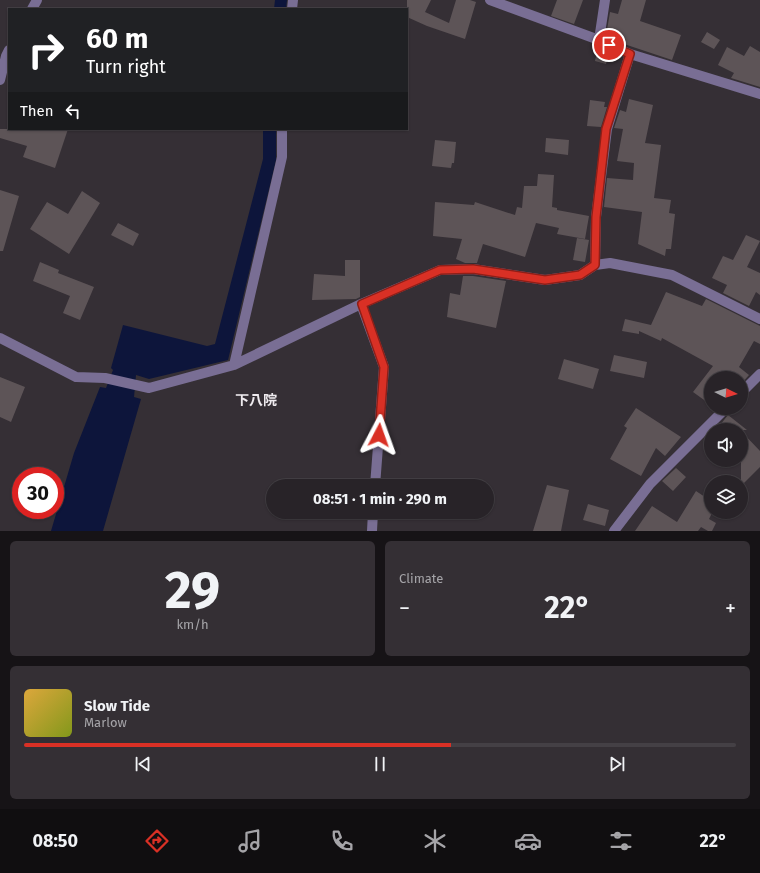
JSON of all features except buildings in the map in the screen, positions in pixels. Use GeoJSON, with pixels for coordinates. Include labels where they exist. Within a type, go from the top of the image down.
{"type":"FeatureCollection","features":[{"type":"Feature","properties":{"kind":"street"},"geometry":{"type":"LineString","coordinates":[[490,0],[599,40],[630,54],[760,94]]}},
{"type":"Feature","properties":{"kind":"street"},"geometry":{"type":"LineString","coordinates":[[599,40],[605,0]]}},
{"type":"Feature","properties":{"kind":"street"},"geometry":{"type":"LineString","coordinates":[[0,80],[8,52]]}},
{"type":"Feature","properties":{"kind":"street"},"geometry":{"type":"LineString","coordinates":[[595,265],[596,217],[606,129],[630,54]]}},
{"type":"Feature","properties":{"kind":"street"},"geometry":{"type":"LineString","coordinates":[[234,365],[282,157],[282,130]]}},
{"type":"Feature","properties":{"kind":"street"},"geometry":{"type":"LineString","coordinates":[[0,338],[76,378],[105,378],[150,388],[234,365],[362,304],[440,270],[473,269],[545,280],[580,275],[595,265],[610,263],[672,275],[760,319]]}},
{"type":"Feature","properties":{"kind":"street"},"geometry":{"type":"LineString","coordinates":[[362,304],[384,367],[376,479]]}},
{"type":"Feature","properties":{"kind":"street"},"geometry":{"type":"LineString","coordinates":[[748,386],[760,374]]}},
{"type":"Feature","properties":{"kind":"street"},"geometry":{"type":"LineString","coordinates":[[614,531],[650,484],[719,415]]}},
{"type":"Feature","properties":{"kind":"street"},"geometry":{"type":"LineString","coordinates":[[372,531],[373,519]]}},
{"type":"Feature","properties":{"kind":"water"},"geometry":{"type":"Polygon","coordinates":[[[275,0],[287,0],[286,8],[274,8],[275,0]]]}},
{"type":"Feature","properties":{"kind":"water"},"geometry":{"type":"Polygon","coordinates":[[[263,130],[276,130],[276,160],[228,360],[149,379],[136,375],[134,397],[141,399],[103,531],[51,531],[55,519],[64,519],[64,487],[74,453],[100,387],[106,388],[113,370],[111,368],[123,325],[207,346],[215,344],[263,159],[263,130]]]}},
{"type":"Feature","properties":{"kind":"district","name":"下八院"},"geometry":{"type":"Point","coordinates":[256,400]}},
{"type":"Feature","properties":{"kind":"route"},"geometry":{"type":"LineString","coordinates":[[379,435],[384,367],[362,304],[440,270],[473,269],[545,280],[580,275],[595,265],[596,217],[606,129],[630,54],[609,45]]}}]}
